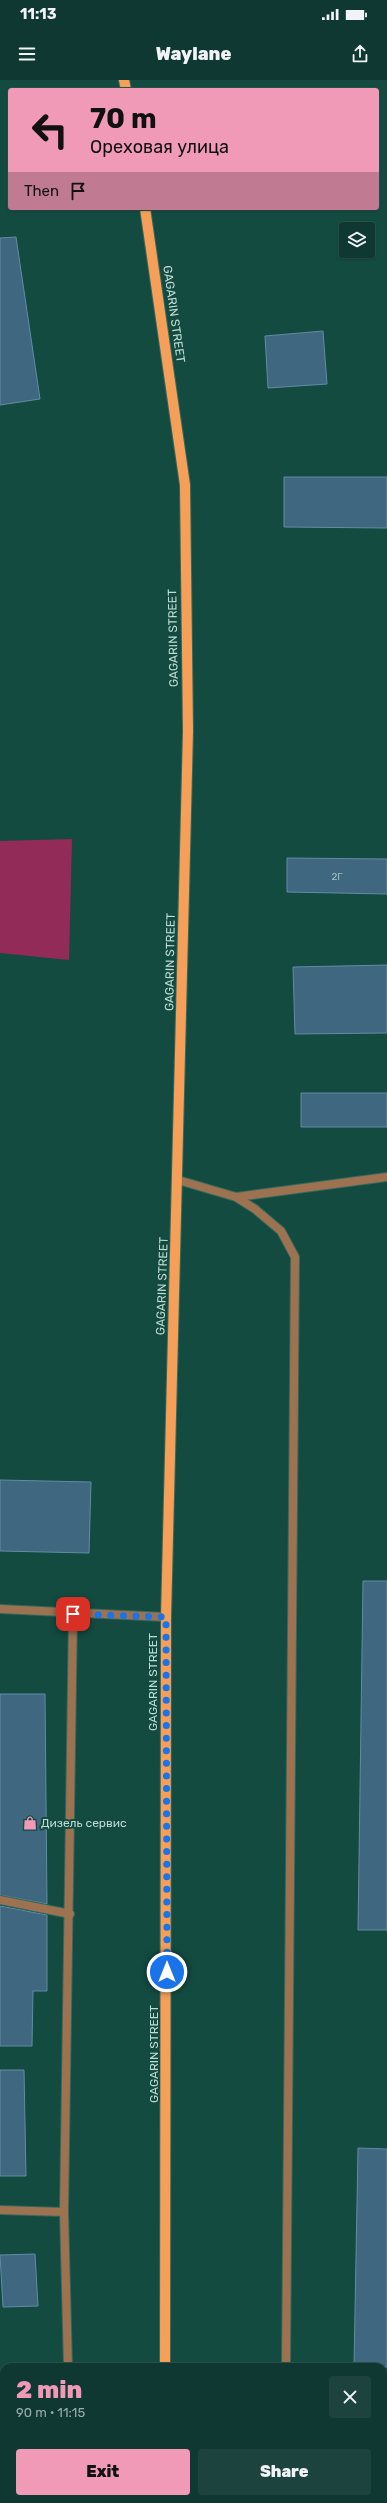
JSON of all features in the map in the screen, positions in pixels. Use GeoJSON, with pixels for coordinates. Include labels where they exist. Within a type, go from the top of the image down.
{"type":"FeatureCollection","features":[{"type":"Feature","properties":{"kind":"main road","name":"GAGARIN STREET"},"geometry":{"type":"LineString","coordinates":[[145,210],[184,484],[188,731],[166,1617],[165,2363]]}},
{"type":"Feature","properties":{"kind":"street"},"geometry":{"type":"LineString","coordinates":[[236,1197],[387,1177]]}},
{"type":"Feature","properties":{"kind":"street"},"geometry":{"type":"LineString","coordinates":[[178,1180],[236,1197],[255,1209],[281,1231],[295,1257],[286,2363]]}},
{"type":"Feature","properties":{"kind":"street"},"geometry":{"type":"LineString","coordinates":[[0,1609],[73,1614],[166,1617]]}},
{"type":"Feature","properties":{"kind":"street"},"geometry":{"type":"LineString","coordinates":[[68,2363],[64,2212],[70,1914],[73,1614]]}},
{"type":"Feature","properties":{"kind":"street"},"geometry":{"type":"LineString","coordinates":[[0,1900],[70,1914]]}},
{"type":"Feature","properties":{"kind":"street"},"geometry":{"type":"LineString","coordinates":[[0,2210],[64,2212]]}},
{"type":"Feature","properties":{"kind":"shaded area"},"geometry":{"type":"Polygon","coordinates":[[[72,839],[69,960],[0,953],[0,841],[72,839]]]}},
{"type":"Feature","properties":{"kind":"building"},"geometry":{"type":"Polygon","coordinates":[[[16,237],[40,399],[0,405],[0,238],[16,237]]]}},
{"type":"Feature","properties":{"kind":"building"},"geometry":{"type":"Polygon","coordinates":[[[323,331],[327,384],[268,388],[265,336],[323,331]]]}},
{"type":"Feature","properties":{"kind":"building"},"geometry":{"type":"Polygon","coordinates":[[[284,477],[387,477],[387,528],[284,527],[284,477]]]}},
{"type":"Feature","properties":{"kind":"building"},"geometry":{"type":"Polygon","coordinates":[[[287,858],[387,859],[387,894],[287,892],[287,858]]]}},
{"type":"Feature","properties":{"kind":"building"},"geometry":{"type":"Polygon","coordinates":[[[387,965],[387,1033],[295,1034],[293,967],[387,965]]]}},
{"type":"Feature","properties":{"kind":"building"},"geometry":{"type":"Polygon","coordinates":[[[301,1093],[387,1093],[387,1127],[301,1127],[301,1093]]]}},
{"type":"Feature","properties":{"kind":"building"},"geometry":{"type":"Polygon","coordinates":[[[0,1480],[91,1482],[89,1553],[0,1551],[0,1480]]]}},
{"type":"Feature","properties":{"kind":"building"},"geometry":{"type":"Polygon","coordinates":[[[363,1581],[387,1581],[387,1930],[358,1930],[363,1581]]]}},
{"type":"Feature","properties":{"kind":"building"},"geometry":{"type":"Polygon","coordinates":[[[0,1694],[45,1694],[47,1904],[0,1895],[0,1694]]]}},
{"type":"Feature","properties":{"kind":"building"},"geometry":{"type":"Polygon","coordinates":[[[0,1906],[47,1915],[47,1991],[33,1991],[32,2046],[0,2046],[0,1906]]]}},
{"type":"Feature","properties":{"kind":"building"},"geometry":{"type":"Polygon","coordinates":[[[0,2070],[24,2070],[26,2176],[0,2176],[0,2070]]]}},
{"type":"Feature","properties":{"kind":"building"},"geometry":{"type":"Polygon","coordinates":[[[358,2148],[387,2149],[387,2363],[354,2363],[358,2148]]]}},
{"type":"Feature","properties":{"kind":"building"},"geometry":{"type":"Polygon","coordinates":[[[35,2254],[38,2306],[3,2307],[0,2255],[35,2254]]]}},
{"type":"Feature","properties":{"kind":"place","name":"Дизель сервис"},"geometry":{"type":"Point","coordinates":[30,1823]}},
{"type":"Feature","properties":{"kind":"route"},"geometry":{"type":"LineString","coordinates":[[73,1614],[166,1617],[167,1972]]}}]}
